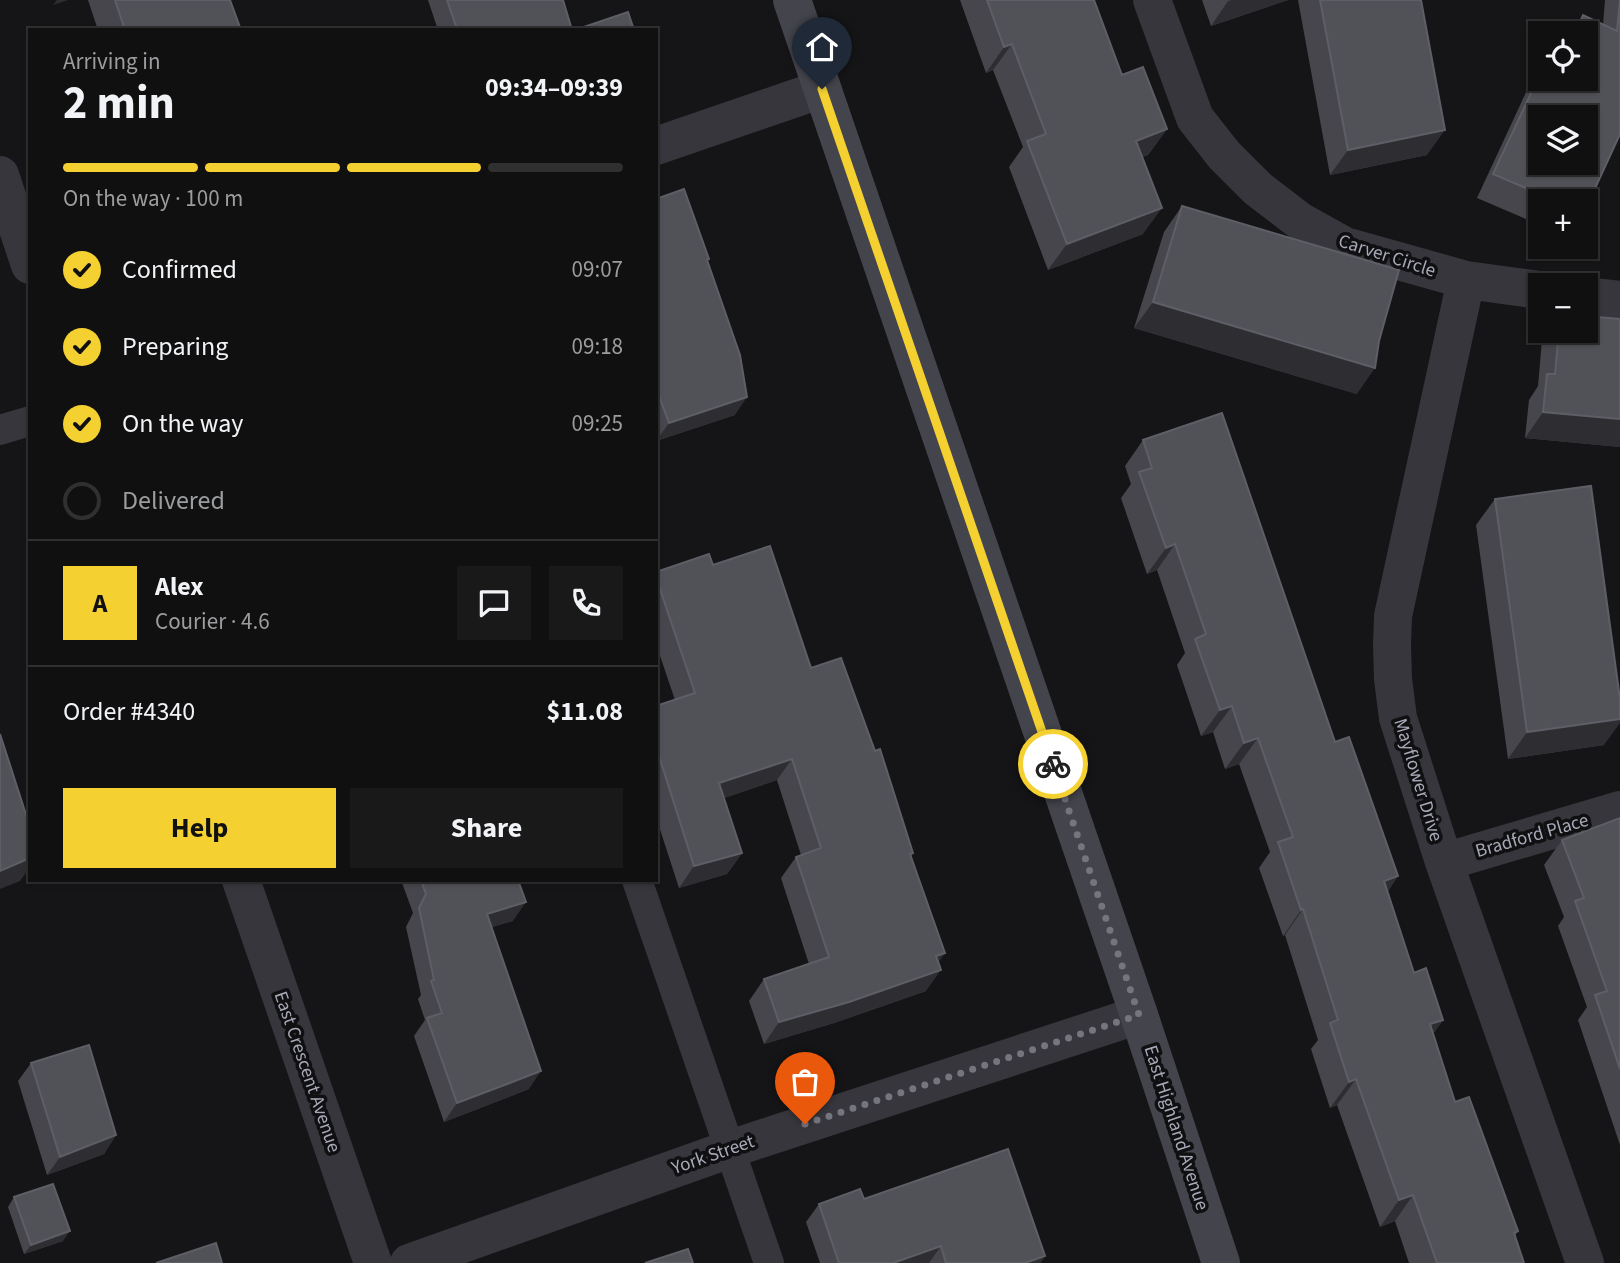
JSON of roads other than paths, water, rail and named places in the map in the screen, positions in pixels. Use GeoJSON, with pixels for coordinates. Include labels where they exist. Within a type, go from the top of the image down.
{"type":"FeatureCollection","features":[{"type":"Feature","properties":{"kind":"street","name":"East Highland Avenue"},"geometry":{"type":"LineString","coordinates":[[792,0],[1139,1015],[1221,1263]]}},
{"type":"Feature","properties":{"kind":"street","name":"Carver Circle"},"geometry":{"type":"LineString","coordinates":[[1153,0],[1195,118],[1224,155],[1258,189],[1300,221],[1345,246],[1466,280],[1528,288]]}},
{"type":"Feature","properties":{"kind":"street"},"geometry":{"type":"LineString","coordinates":[[658,145],[822,89]]}},
{"type":"Feature","properties":{"kind":"street"},"geometry":{"type":"LineString","coordinates":[[0,175],[28,259]]}},
{"type":"Feature","properties":{"kind":"street","name":"Mayflower Drive"},"geometry":{"type":"LineString","coordinates":[[1466,280],[1393,616],[1393,680],[1398,718],[1444,862],[1585,1263]]}},
{"type":"Feature","properties":{"kind":"street"},"geometry":{"type":"LineString","coordinates":[[1598,297],[1620,300]]}},
{"type":"Feature","properties":{"kind":"street","name":"Bradford Place"},"geometry":{"type":"LineString","coordinates":[[1444,862],[1620,810]]}},
{"type":"Feature","properties":{"kind":"street","name":"East Crescent Avenue"},"geometry":{"type":"LineString","coordinates":[[241,882],[373,1263]]}},
{"type":"Feature","properties":{"kind":"street","name":"York Street"},"geometry":{"type":"LineString","coordinates":[[409,1263],[730,1149],[1139,1015]]}},
{"type":"Feature","properties":{"kind":"lane"},"geometry":{"type":"LineString","coordinates":[[0,430],[28,422]]}},
{"type":"Feature","properties":{"kind":"lane"},"geometry":{"type":"LineString","coordinates":[[638,882],[769,1263]]}}]}
